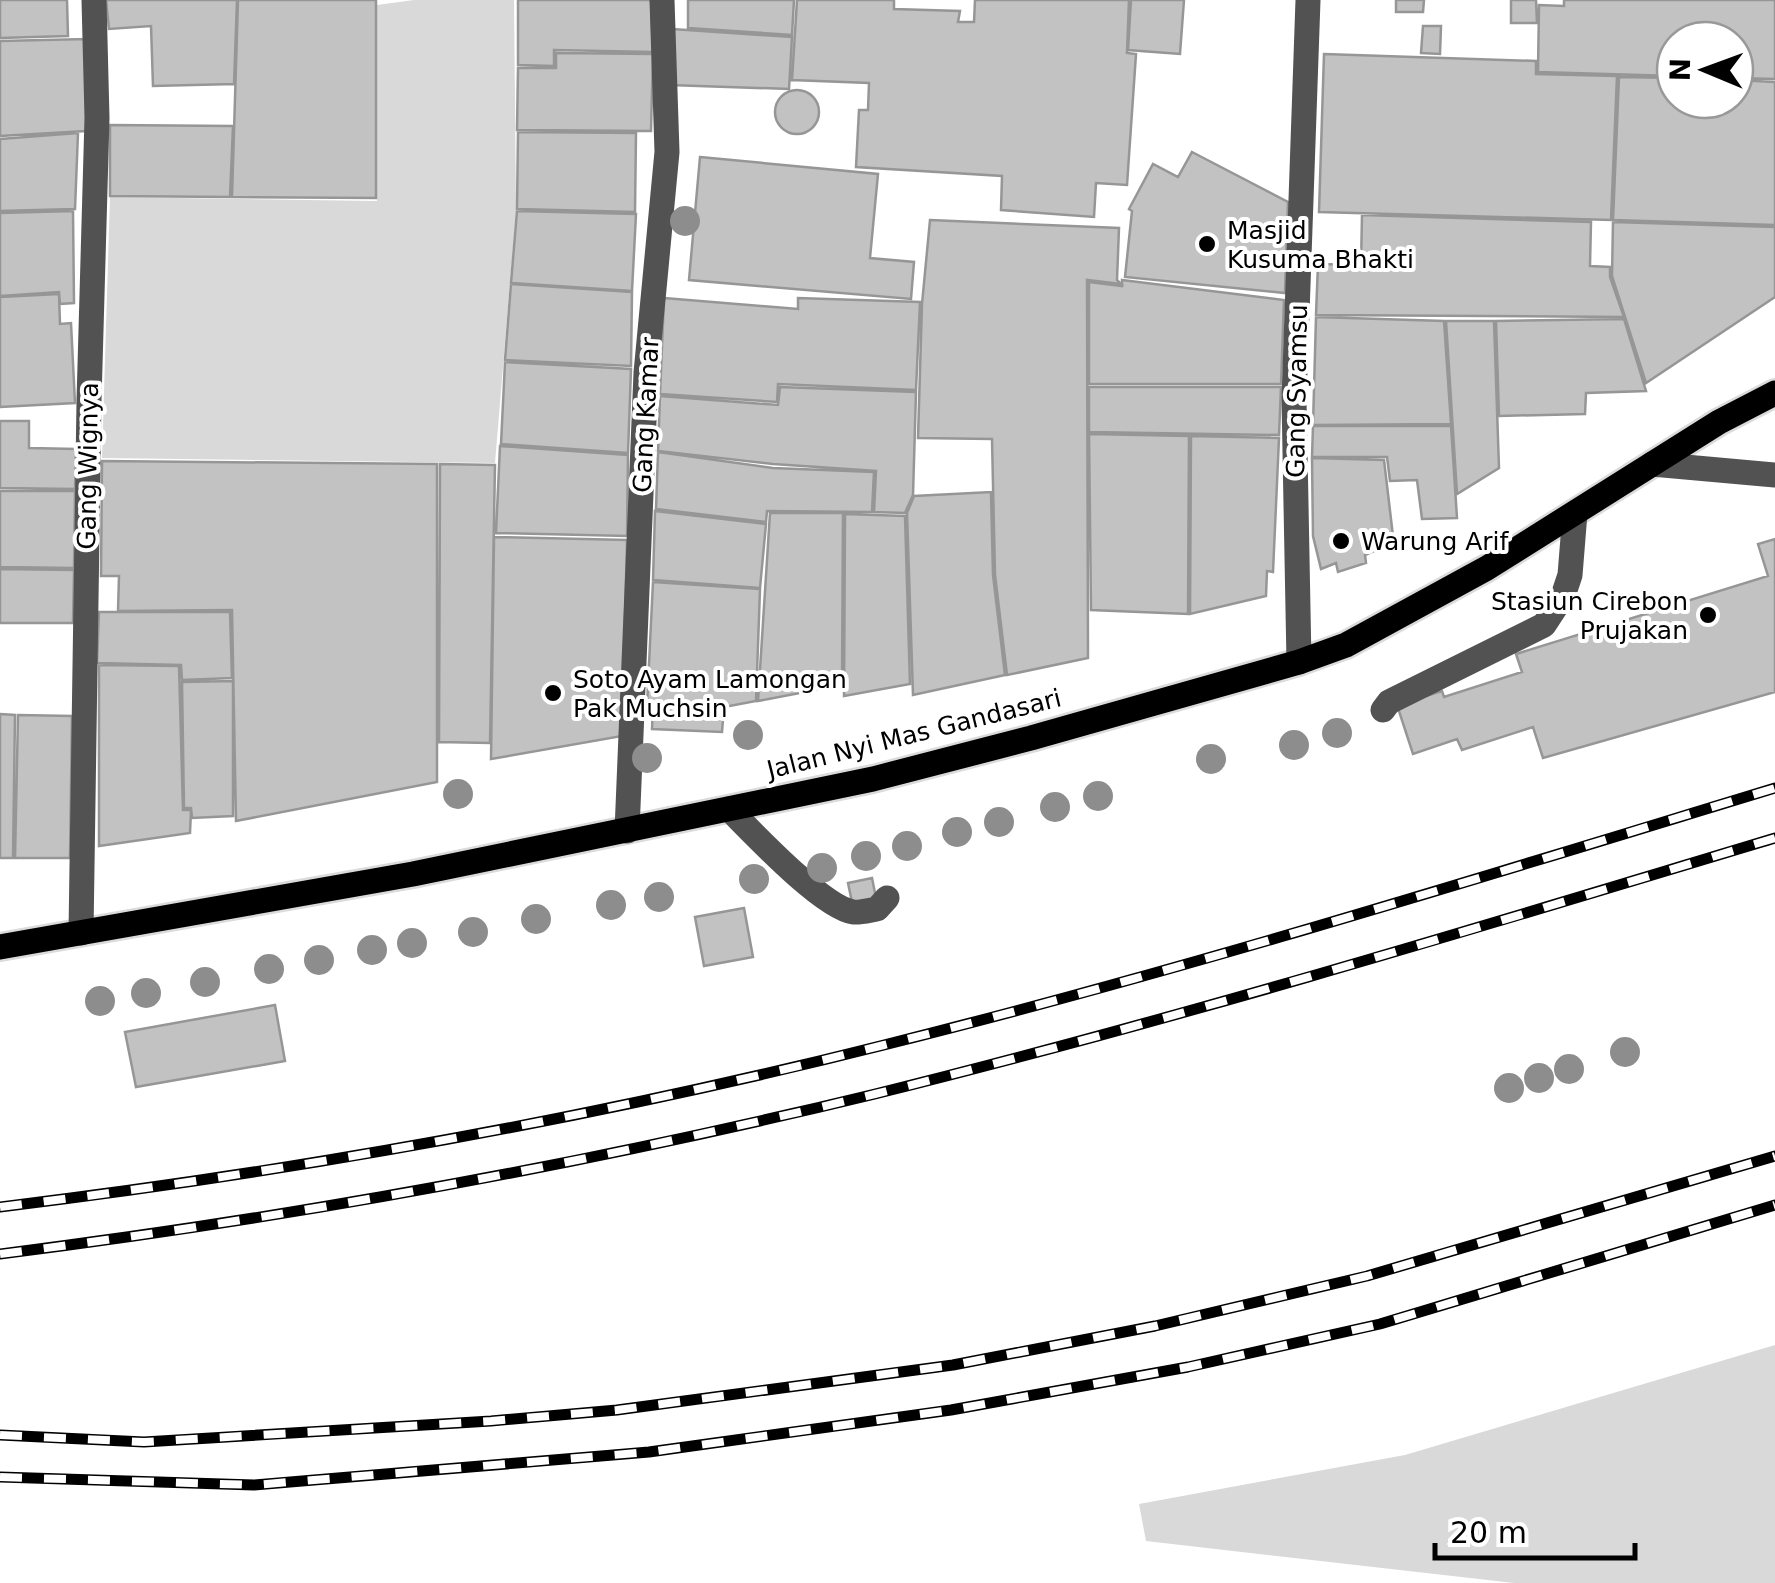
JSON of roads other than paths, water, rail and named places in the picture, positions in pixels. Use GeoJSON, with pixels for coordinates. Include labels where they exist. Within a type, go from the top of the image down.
{"type":"FeatureCollection","features":[{"type":"Feature","properties":{"kind":"main road","name":"Jalan Nyi Mas Gandasari"},"geometry":{"type":"LineString","coordinates":[[0,946],[413,874],[729,810],[1032,738],[1298,662],[1346,644],[1487,568],[1719,422],[1775,392]]}},
{"type":"Feature","properties":{"kind":"street","name":"Gang Wignya"},"geometry":{"type":"LineString","coordinates":[[80,933],[97,118],[94,0]]}},
{"type":"Feature","properties":{"kind":"street","name":"Gang Kamar"},"geometry":{"type":"LineString","coordinates":[[627,831],[646,373],[667,152],[662,0]]}},
{"type":"Feature","properties":{"kind":"street","name":"Gang Syamsu"},"geometry":{"type":"LineString","coordinates":[[1298,662],[1294,399],[1308,0]]}},
{"type":"Feature","properties":{"kind":"street"},"geometry":{"type":"LineString","coordinates":[[1652,464],[1775,475]]}},
{"type":"Feature","properties":{"kind":"street"},"geometry":{"type":"LineString","coordinates":[[1383,710],[1389,702],[1544,625],[1563,596],[1570,575],[1575,513]]}},
{"type":"Feature","properties":{"kind":"street"},"geometry":{"type":"LineString","coordinates":[[729,810],[806,882],[837,905],[853,912],[877,909],[888,898]]}},
{"type":"Feature","properties":{"kind":"railway"},"geometry":{"type":"LineString","coordinates":[[0,1207],[223,1177],[445,1140],[775,1071],[996,1016],[1220,954],[1775,788]]}},
{"type":"Feature","properties":{"kind":"railway"},"geometry":{"type":"LineString","coordinates":[[0,1254],[221,1223],[440,1186],[658,1143],[875,1094],[1214,1004],[1775,838]]}},
{"type":"Feature","properties":{"kind":"railway"},"geometry":{"type":"LineString","coordinates":[[0,1435],[144,1442],[491,1421],[617,1410],[953,1365],[1155,1326],[1367,1276],[1775,1156]]}},
{"type":"Feature","properties":{"kind":"railway"},"geometry":{"type":"LineString","coordinates":[[0,1477],[254,1485],[649,1452],[951,1410],[1188,1367],[1380,1324],[1775,1205]]}},
{"type":"Feature","properties":{"kind":"place","name":"Masjid Kusuma Bhakti"},"geometry":{"type":"Point","coordinates":[1207,244]}},
{"type":"Feature","properties":{"kind":"place","name":"Warung Arif"},"geometry":{"type":"Point","coordinates":[1341,541]}},
{"type":"Feature","properties":{"kind":"place","name":"Stasiun Cirebon Prujakan"},"geometry":{"type":"Point","coordinates":[1708,615]}},
{"type":"Feature","properties":{"kind":"place","name":"Soto Ayam Lamongan Pak Muchsin"},"geometry":{"type":"Point","coordinates":[553,693]}}]}
